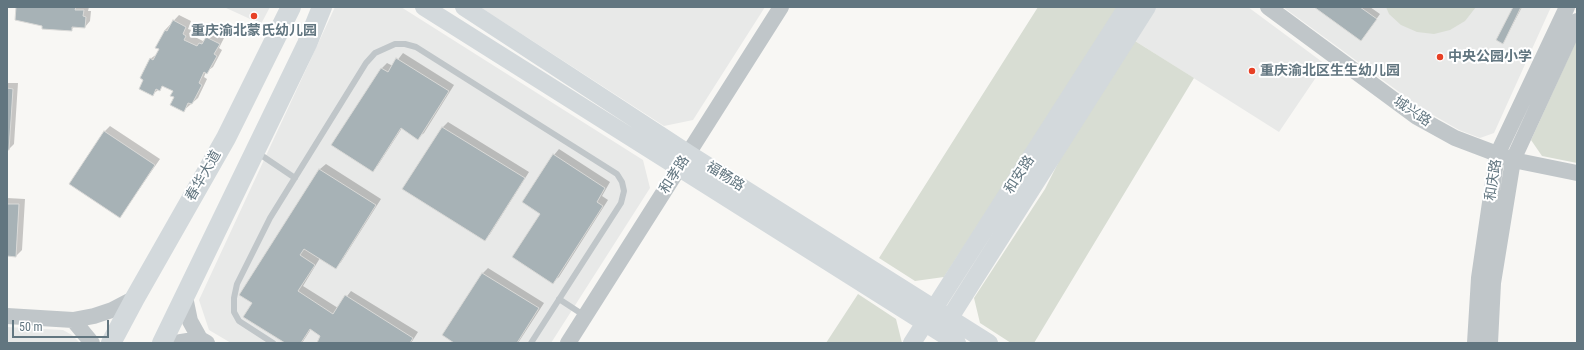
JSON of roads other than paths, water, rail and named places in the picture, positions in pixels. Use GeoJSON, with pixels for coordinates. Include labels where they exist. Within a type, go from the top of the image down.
{"type":"FeatureCollection","features":[{"type":"Feature","properties":{"kind":"main road","name":"春华大道"},"geometry":{"type":"LineString","coordinates":[[111,343],[226,138],[291,7]]}},
{"type":"Feature","properties":{"kind":"main road"},"geometry":{"type":"LineString","coordinates":[[162,343],[255,151],[322,7]]}},
{"type":"Feature","properties":{"kind":"main road","name":"福畅路"},"geometry":{"type":"LineString","coordinates":[[424,7],[684,161],[930,316],[942,331],[957,343]]}},
{"type":"Feature","properties":{"kind":"main road","name":"福畅路"},"geometry":{"type":"LineString","coordinates":[[464,7],[684,161]]}},
{"type":"Feature","properties":{"kind":"main road","name":"和安路"},"geometry":{"type":"LineString","coordinates":[[912,343],[1127,7]]}},
{"type":"Feature","properties":{"kind":"main road","name":"和安路"},"geometry":{"type":"LineString","coordinates":[[942,331],[1147,7]]}},
{"type":"Feature","properties":{"kind":"main road","name":"福畅路"},"geometry":{"type":"LineString","coordinates":[[942,331],[989,343]]}},
{"type":"Feature","properties":{"kind":"street","name":"和孝路"},"geometry":{"type":"LineString","coordinates":[[568,343],[781,7]]}},
{"type":"Feature","properties":{"kind":"street","name":"城兴路"},"geometry":{"type":"LineString","coordinates":[[1268,7],[1417,117],[1455,138],[1513,160],[1577,173]]}},
{"type":"Feature","properties":{"kind":"street","name":"和庆路"},"geometry":{"type":"LineString","coordinates":[[1475,343],[1479,278],[1497,155],[1567,7]]}},
{"type":"Feature","properties":{"kind":"street","name":"和庆路"},"geometry":{"type":"LineString","coordinates":[[1490,343],[1493,283],[1513,160],[1577,21]]}},
{"type":"Feature","properties":{"kind":"street"},"geometry":{"type":"LineString","coordinates":[[175,343],[203,341],[190,321],[185,297]]}},
{"type":"Feature","properties":{"kind":"street"},"geometry":{"type":"LineString","coordinates":[[7,316],[73,320],[94,316],[112,310],[135,298]]}},
{"type":"Feature","properties":{"kind":"street"},"geometry":{"type":"LineString","coordinates":[[73,320],[92,343]]}},
{"type":"Feature","properties":{"kind":"lane"},"geometry":{"type":"LineString","coordinates":[[273,343],[239,322],[234,312],[234,298],[238,284],[270,218],[366,63],[375,53],[395,44],[405,44],[416,47],[616,174],[622,182],[624,191],[621,203],[530,343]]}},
{"type":"Feature","properties":{"kind":"lane"},"geometry":{"type":"LineString","coordinates":[[255,151],[295,178]]}},
{"type":"Feature","properties":{"kind":"lane"},"geometry":{"type":"LineString","coordinates":[[559,299],[585,316]]}},
{"type":"Feature","properties":{"kind":"place","name":"重庆渝北蒙氏幼儿园"},"geometry":{"type":"Point","coordinates":[254,16]}},
{"type":"Feature","properties":{"kind":"place","name":"中央公园小学"},"geometry":{"type":"Point","coordinates":[1440,57]}},
{"type":"Feature","properties":{"kind":"place","name":"重庆渝北区生生幼儿园"},"geometry":{"type":"Point","coordinates":[1252,71]}}]}
